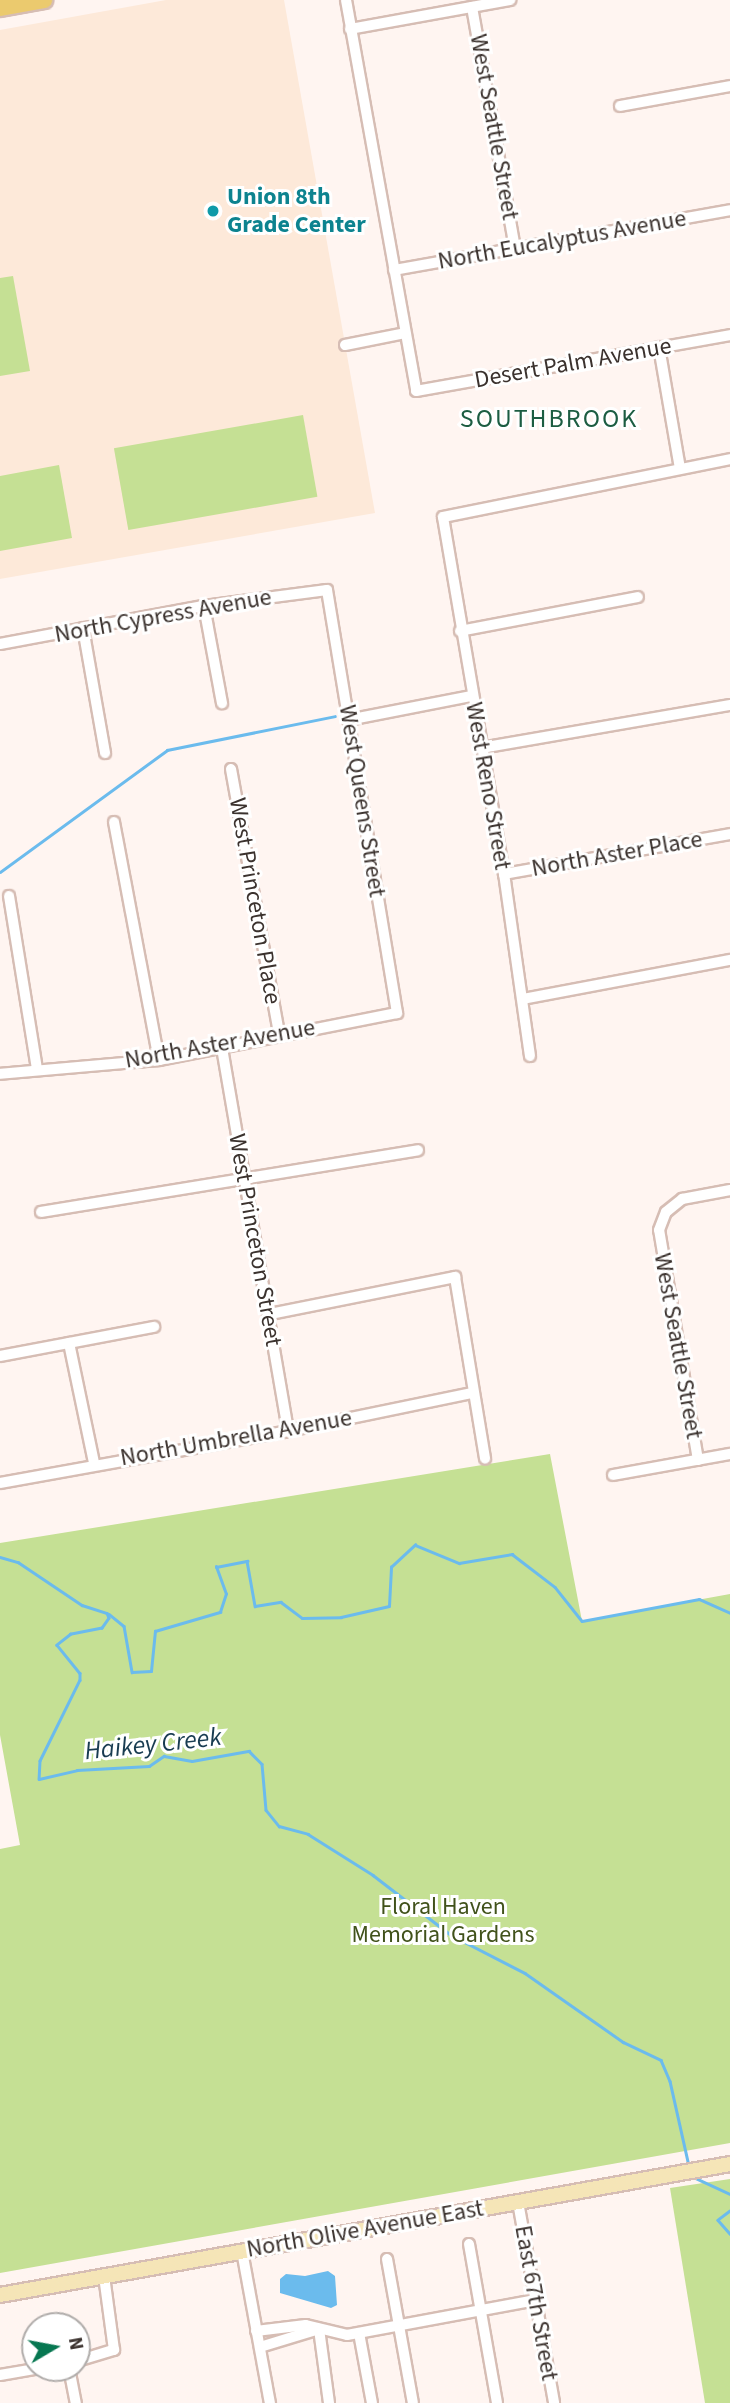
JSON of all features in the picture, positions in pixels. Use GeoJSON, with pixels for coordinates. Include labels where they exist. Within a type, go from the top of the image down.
{"type":"FeatureCollection","features":[{"type":"Feature","properties":{"kind":"main road"},"geometry":{"type":"LineString","coordinates":[[0,8],[44,0]]}},
{"type":"Feature","properties":{"kind":"street"},"geometry":{"type":"LineString","coordinates":[[345,345],[405,333],[346,0]]}},
{"type":"Feature","properties":{"kind":"street"},"geometry":{"type":"LineString","coordinates":[[351,29],[510,0]]}},
{"type":"Feature","properties":{"kind":"street","name":"West Seattle Street"},"geometry":{"type":"LineString","coordinates":[[472,7],[515,248]]}},
{"type":"Feature","properties":{"kind":"street"},"geometry":{"type":"LineString","coordinates":[[620,106],[730,86]]}},
{"type":"Feature","properties":{"kind":"street","name":"North Eucalyptus Avenue"},"geometry":{"type":"LineString","coordinates":[[394,270],[730,210]]}},
{"type":"Feature","properties":{"kind":"street","name":"Desert Palm Avenue"},"geometry":{"type":"LineString","coordinates":[[405,333],[416,391],[730,335]]}},
{"type":"Feature","properties":{"kind":"street"},"geometry":{"type":"LineString","coordinates":[[659,347],[680,468],[730,459]]}},
{"type":"Feature","properties":{"kind":"street","name":"West Reno Street"},"geometry":{"type":"LineString","coordinates":[[530,1056],[504,874],[460,631],[443,517],[680,468]]}},
{"type":"Feature","properties":{"kind":"street","name":"North Cypress Avenue"},"geometry":{"type":"LineString","coordinates":[[0,644],[204,606],[327,590]]}},
{"type":"Feature","properties":{"kind":"street","name":"West Queens Street"},"geometry":{"type":"LineString","coordinates":[[327,590],[397,1013]]}},
{"type":"Feature","properties":{"kind":"street"},"geometry":{"type":"LineString","coordinates":[[460,631],[638,597]]}},
{"type":"Feature","properties":{"kind":"street"},"geometry":{"type":"LineString","coordinates":[[204,606],[222,703]]}},
{"type":"Feature","properties":{"kind":"street"},"geometry":{"type":"LineString","coordinates":[[83,628],[105,753]]}},
{"type":"Feature","properties":{"kind":"street"},"geometry":{"type":"LineString","coordinates":[[348,720],[472,696]]}},
{"type":"Feature","properties":{"kind":"street"},"geometry":{"type":"LineString","coordinates":[[481,748],[730,705]]}},
{"type":"Feature","properties":{"kind":"street","name":"West Princeton Place"},"geometry":{"type":"LineString","coordinates":[[231,769],[279,1034]]}},
{"type":"Feature","properties":{"kind":"street"},"geometry":{"type":"LineString","coordinates":[[114,822],[159,1060]]}},
{"type":"Feature","properties":{"kind":"street","name":"North Aster Place"},"geometry":{"type":"LineString","coordinates":[[504,874],[730,834]]}},
{"type":"Feature","properties":{"kind":"street"},"geometry":{"type":"LineString","coordinates":[[9,896],[37,1068]]}},
{"type":"Feature","properties":{"kind":"street"},"geometry":{"type":"LineString","coordinates":[[523,999],[730,960]]}},
{"type":"Feature","properties":{"kind":"street","name":"North Aster Avenue"},"geometry":{"type":"LineString","coordinates":[[0,1074],[37,1068],[159,1060],[279,1034],[397,1013]]}},
{"type":"Feature","properties":{"kind":"street","name":"West Princeton Street"},"geometry":{"type":"LineString","coordinates":[[222,1048],[241,1179],[270,1314],[288,1431]]}},
{"type":"Feature","properties":{"kind":"street"},"geometry":{"type":"LineString","coordinates":[[41,1212],[418,1150]]}},
{"type":"Feature","properties":{"kind":"street","name":"West Seattle Street"},"geometry":{"type":"LineString","coordinates":[[698,1460],[659,1243],[662,1220],[682,1199],[730,1190]]}},
{"type":"Feature","properties":{"kind":"street"},"geometry":{"type":"LineString","coordinates":[[270,1314],[455,1277],[471,1393],[485,1459]]}},
{"type":"Feature","properties":{"kind":"street"},"geometry":{"type":"LineString","coordinates":[[0,1356],[154,1327]]}},
{"type":"Feature","properties":{"kind":"street"},"geometry":{"type":"LineString","coordinates":[[69,1343],[94,1463]]}},
{"type":"Feature","properties":{"kind":"street","name":"North Umbrella Avenue"},"geometry":{"type":"LineString","coordinates":[[0,1483],[94,1463],[288,1431],[471,1393]]}},
{"type":"Feature","properties":{"kind":"street"},"geometry":{"type":"LineString","coordinates":[[614,1475],[730,1454]]}},
{"type":"Feature","properties":{"kind":"street","name":"North Olive Avenue East"},"geometry":{"type":"LineString","coordinates":[[0,2295],[730,2164]]}},
{"type":"Feature","properties":{"kind":"street","name":"East 67th Street"},"geometry":{"type":"LineString","coordinates":[[518,2202],[552,2403]]}},
{"type":"Feature","properties":{"kind":"street"},"geometry":{"type":"LineString","coordinates":[[469,2244],[497,2403]]}},
{"type":"Feature","properties":{"kind":"street"},"geometry":{"type":"LineString","coordinates":[[242,2251],[270,2403]]}},
{"type":"Feature","properties":{"kind":"street"},"geometry":{"type":"LineString","coordinates":[[387,2259],[413,2403]]}},
{"type":"Feature","properties":{"kind":"street"},"geometry":{"type":"LineString","coordinates":[[91,2357],[114,2350],[104,2276]]}},
{"type":"Feature","properties":{"kind":"street"},"geometry":{"type":"LineString","coordinates":[[256,2331],[306,2326],[359,2333],[536,2300]]}},
{"type":"Feature","properties":{"kind":"street"},"geometry":{"type":"LineString","coordinates":[[260,2347],[319,2329]]}},
{"type":"Feature","properties":{"kind":"street"},"geometry":{"type":"LineString","coordinates":[[319,2329],[329,2403]]}},
{"type":"Feature","properties":{"kind":"street"},"geometry":{"type":"LineString","coordinates":[[359,2333],[372,2403]]}},
{"type":"Feature","properties":{"kind":"street"},"geometry":{"type":"LineString","coordinates":[[0,2375],[21,2371]]}},
{"type":"Feature","properties":{"kind":"street"},"geometry":{"type":"LineString","coordinates":[[72,2382],[76,2403]]}},
{"type":"Feature","properties":{"kind":"shaded area"},"geometry":{"type":"Polygon","coordinates":[[[166,0],[284,0],[375,513],[0,579],[0,30],[166,0]]]}},
{"type":"Feature","properties":{"kind":"green space"},"geometry":{"type":"Polygon","coordinates":[[[13,276],[30,371],[0,376],[0,278],[13,276]]]}},
{"type":"Feature","properties":{"kind":"green space"},"geometry":{"type":"Polygon","coordinates":[[[303,415],[317,497],[128,530],[114,448],[303,415]]]}},
{"type":"Feature","properties":{"kind":"green space"},"geometry":{"type":"Polygon","coordinates":[[[59,465],[72,538],[0,551],[0,476],[59,465]]]}},
{"type":"Feature","properties":{"kind":"green space","name":"Floral Haven Memorial Gardens"},"geometry":{"type":"Polygon","coordinates":[[[550,1454],[582,1621],[730,1594],[730,2143],[0,2273],[0,1849],[20,1845],[0,1735],[0,1543],[550,1454]]]}},
{"type":"Feature","properties":{"kind":"green space"},"geometry":{"type":"Polygon","coordinates":[[[730,2179],[730,2403],[705,2403],[670,2188],[730,2179]]]}},
{"type":"Feature","properties":{"kind":"water"},"geometry":{"type":"Polygon","coordinates":[[[328,2271],[335,2276],[337,2305],[331,2308],[280,2293],[280,2279],[286,2274],[305,2276],[328,2271]]]}},
{"type":"Feature","properties":{"kind":"waterway"},"geometry":{"type":"LineString","coordinates":[[0,872],[167,750],[335,716]]}},
{"type":"Feature","properties":{"kind":"waterway"},"geometry":{"type":"LineString","coordinates":[[109,1614],[124,1626],[132,1672],[151,1671],[155,1631],[220,1612],[226,1594],[216,1567],[247,1561],[255,1606],[281,1602],[302,1618],[341,1617],[389,1606],[391,1567],[415,1545],[459,1563],[512,1554],[555,1587],[582,1621],[699,1599],[730,1613]]}},
{"type":"Feature","properties":{"kind":"waterway","name":"Haikey Creek"},"geometry":{"type":"LineString","coordinates":[[0,1557],[18,1562],[82,1605],[107,1613],[109,1618],[102,1628],[71,1634],[57,1645],[80,1673],[80,1680],[40,1761],[39,1779],[77,1770],[149,1766],[164,1756],[192,1761],[249,1751],[262,1764],[266,1810],[279,1826],[308,1834],[373,1875],[451,1935],[525,1973],[623,2042],[661,2060],[670,2081],[689,2166]]}},
{"type":"Feature","properties":{"kind":"waterway","name":"Haikey Creek"},"geometry":{"type":"LineString","coordinates":[[691,2176],[730,2194]]}},
{"type":"Feature","properties":{"kind":"waterway","name":"Haikey Creek"},"geometry":{"type":"LineString","coordinates":[[730,2211],[718,2220],[730,2234]]}},
{"type":"Feature","properties":{"kind":"place","name":"Union 8th Grade Center"},"geometry":{"type":"Point","coordinates":[213,211]}},
{"type":"Feature","properties":{"kind":"district","name":"SOUTHBROOK"},"geometry":{"type":"Point","coordinates":[549,419]}}]}
